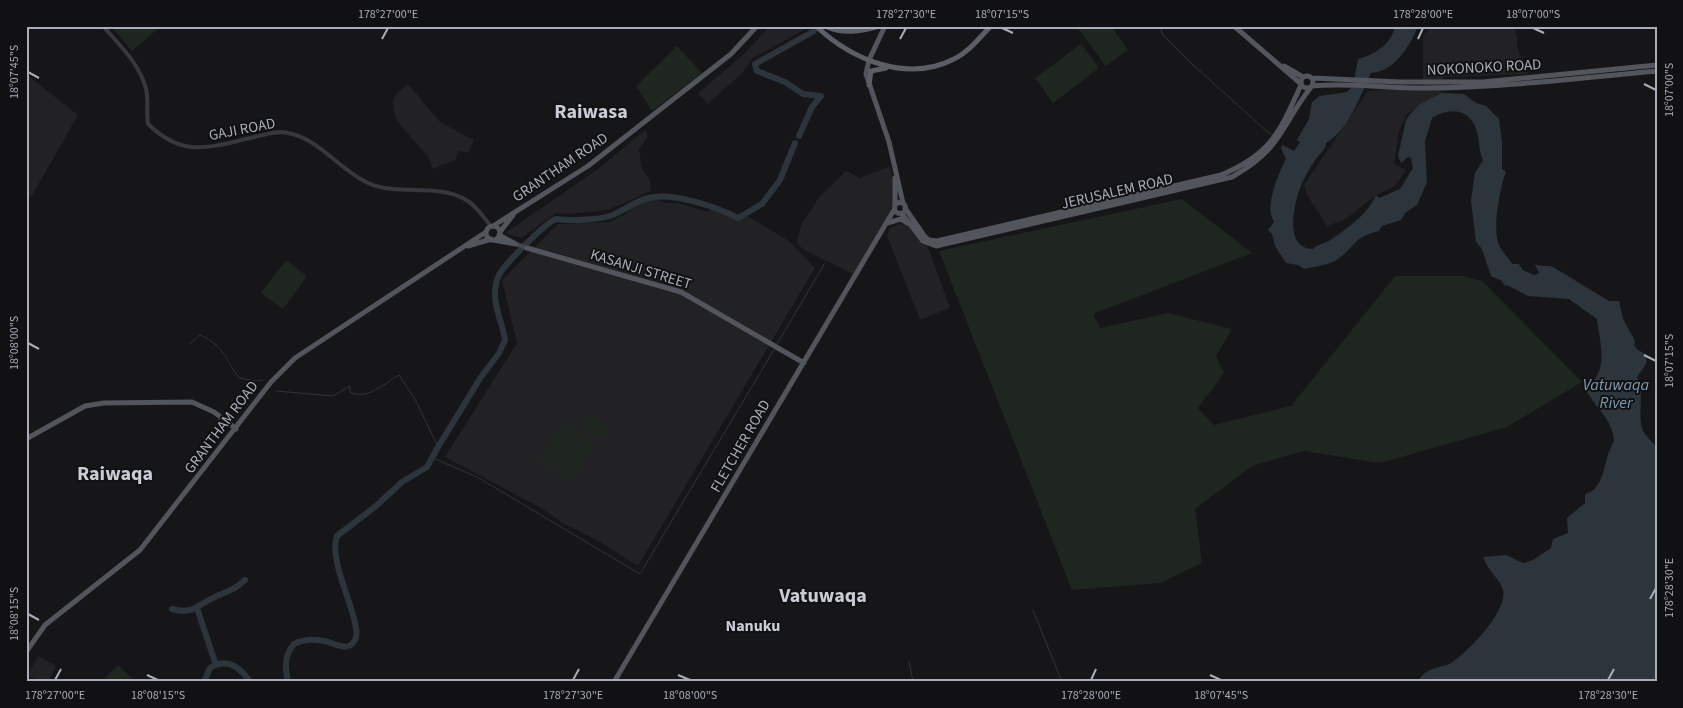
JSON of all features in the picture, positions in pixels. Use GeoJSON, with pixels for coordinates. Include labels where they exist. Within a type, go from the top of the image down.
{"type":"FeatureCollection","features":[{"type":"Feature","properties":{"kind":"highway"},"geometry":{"type":"LineString","coordinates":[[816,26],[837,43],[869,60],[896,69]]}},
{"type":"Feature","properties":{"kind":"highway"},"geometry":{"type":"LineString","coordinates":[[825,26],[844,32],[857,32],[880,26]]}},
{"type":"Feature","properties":{"kind":"highway"},"geometry":{"type":"LineString","coordinates":[[870,85],[869,74],[873,69],[919,70],[954,60],[971,47],[991,26]]}},
{"type":"Feature","properties":{"kind":"main road","name":"GRANTHAM ROAD"},"geometry":{"type":"LineString","coordinates":[[26,652],[45,626],[140,550],[271,382],[295,358],[492,226],[588,166],[731,54],[757,26]]}},
{"type":"Feature","properties":{"kind":"main road"},"geometry":{"type":"LineString","coordinates":[[885,26],[869,60],[866,74],[884,127],[895,175],[900,209]]}},
{"type":"Feature","properties":{"kind":"main road"},"geometry":{"type":"LineString","coordinates":[[1234,26],[1301,84]]}},
{"type":"Feature","properties":{"kind":"main road"},"geometry":{"type":"LineString","coordinates":[[1281,65],[1303,77]]}},
{"type":"Feature","properties":{"kind":"main road","name":"NOKONOKO ROAD"},"geometry":{"type":"LineString","coordinates":[[1465,85],[1657,65]]}},
{"type":"Feature","properties":{"kind":"main road","name":"NOKONOKO ROAD"},"geometry":{"type":"LineString","coordinates":[[1303,77],[1367,84],[1465,85],[1657,71]]}},
{"type":"Feature","properties":{"kind":"main road","name":"JERUSALEM ROAD"},"geometry":{"type":"LineString","coordinates":[[900,209],[925,237],[937,241],[1221,175],[1243,165],[1271,142],[1290,112],[1303,77]]}},
{"type":"Feature","properties":{"kind":"main road"},"geometry":{"type":"LineString","coordinates":[[1312,78],[1312,86]]}},
{"type":"Feature","properties":{"kind":"main road","name":"NOKONOKO ROAD"},"geometry":{"type":"LineString","coordinates":[[1301,84],[1306,88],[1349,83]]}},
{"type":"Feature","properties":{"kind":"main road","name":"JERUSALEM ROAD"},"geometry":{"type":"LineString","coordinates":[[900,209],[918,235],[927,244],[936,246],[1232,177],[1251,167],[1274,146],[1312,86]]}},
{"type":"Feature","properties":{"kind":"main road","name":"FLETCHER ROAD"},"geometry":{"type":"LineString","coordinates":[[614,682],[887,223],[900,209]]}},
{"type":"Feature","properties":{"kind":"main road","name":"GRANTHAM ROAD"},"geometry":{"type":"LineString","coordinates":[[463,247],[492,239],[500,234],[515,213]]}},
{"type":"Feature","properties":{"kind":"main road"},"geometry":{"type":"LineString","coordinates":[[887,223],[901,219],[918,235]]}},
{"type":"Feature","properties":{"kind":"main road","name":"KASANJI STREET"},"geometry":{"type":"LineString","coordinates":[[492,226],[498,228],[500,234],[518,245]]}},
{"type":"Feature","properties":{"kind":"main road"},"geometry":{"type":"LineString","coordinates":[[486,231],[492,239]]}},
{"type":"Feature","properties":{"kind":"main road","name":"KASANJI STREET"},"geometry":{"type":"LineString","coordinates":[[492,239],[681,292],[804,363]]}},
{"type":"Feature","properties":{"kind":"main road"},"geometry":{"type":"LineString","coordinates":[[26,439],[85,406],[104,403],[192,402],[214,412],[236,429]]}},
{"type":"Feature","properties":{"kind":"street","name":"GAJI ROAD"},"geometry":{"type":"LineString","coordinates":[[103,26],[130,58],[141,75],[146,90],[148,124],[163,137],[181,146],[196,149],[285,132],[308,140],[368,183],[398,189],[452,194],[472,204],[492,226]]}},
{"type":"Feature","properties":{"kind":"street"},"geometry":{"type":"LineString","coordinates":[[484,218],[486,231]]}},
{"type":"Feature","properties":{"kind":"shaded area"},"geometry":{"type":"Polygon","coordinates":[[[111,26],[161,26],[132,51],[111,26]]]}},
{"type":"Feature","properties":{"kind":"shaded area"},"geometry":{"type":"Polygon","coordinates":[[[770,26],[809,27],[753,58],[742,73],[708,104],[698,93],[744,54],[770,26]]]}},
{"type":"Feature","properties":{"kind":"shaded area"},"geometry":{"type":"Polygon","coordinates":[[[1076,26],[1111,26],[1128,50],[1106,66],[1076,26]]]}},
{"type":"Feature","properties":{"kind":"shaded area"},"geometry":{"type":"Polygon","coordinates":[[[1432,26],[1514,26],[1517,36],[1517,47],[1528,74],[1444,77],[1441,92],[1407,114],[1399,131],[1394,164],[1406,170],[1395,186],[1376,195],[1346,219],[1327,226],[1307,195],[1304,185],[1368,91],[1423,87],[1423,35],[1432,26]]]}},
{"type":"Feature","properties":{"kind":"shaded area"},"geometry":{"type":"Polygon","coordinates":[[[1081,44],[1099,68],[1053,103],[1035,78],[1081,44]]]}},
{"type":"Feature","properties":{"kind":"shaded area"},"geometry":{"type":"Polygon","coordinates":[[[677,46],[702,73],[652,111],[636,86],[677,46]]]}},
{"type":"Feature","properties":{"kind":"shaded area"},"geometry":{"type":"Polygon","coordinates":[[[26,74],[78,115],[33,194],[26,199],[26,74]]]}},
{"type":"Feature","properties":{"kind":"shaded area"},"geometry":{"type":"Polygon","coordinates":[[[408,84],[440,122],[474,140],[468,153],[459,151],[455,160],[433,169],[429,158],[397,121],[394,112],[393,100],[399,91],[408,84]]]}},
{"type":"Feature","properties":{"kind":"shaded area"},"geometry":{"type":"Polygon","coordinates":[[[645,130],[648,136],[639,149],[642,169],[650,180],[651,191],[608,210],[569,214],[556,213],[521,238],[505,233],[598,169],[645,130]]]}},
{"type":"Feature","properties":{"kind":"shaded area"},"geometry":{"type":"Polygon","coordinates":[[[890,166],[894,200],[888,219],[853,274],[806,251],[798,245],[798,236],[802,223],[820,196],[846,171],[860,178],[890,166]]]}},
{"type":"Feature","properties":{"kind":"shaded area"},"geometry":{"type":"Polygon","coordinates":[[[654,198],[665,203],[679,203],[707,212],[711,209],[721,210],[730,216],[747,216],[789,241],[815,268],[638,566],[600,542],[561,522],[541,508],[445,457],[517,343],[502,280],[558,224],[610,222],[627,213],[636,202],[654,198]]]}},
{"type":"Feature","properties":{"kind":"shaded area"},"geometry":{"type":"Polygon","coordinates":[[[1182,199],[1252,253],[1093,314],[1100,328],[1168,313],[1232,329],[1216,356],[1224,373],[1198,408],[1214,425],[1291,406],[1395,276],[1463,276],[1482,281],[1582,382],[1507,427],[1380,463],[1303,451],[1252,466],[1195,509],[1202,563],[1160,583],[1072,590],[939,251],[1182,199]]]}},
{"type":"Feature","properties":{"kind":"shaded area"},"geometry":{"type":"Polygon","coordinates":[[[900,224],[906,225],[927,244],[950,308],[920,320],[887,236],[890,228],[900,224]]]}},
{"type":"Feature","properties":{"kind":"shaded area"},"geometry":{"type":"Polygon","coordinates":[[[286,260],[307,276],[283,309],[261,293],[286,260]]]}},
{"type":"Feature","properties":{"kind":"shaded area"},"geometry":{"type":"Polygon","coordinates":[[[588,413],[610,425],[602,439],[580,426],[588,413]]]}},
{"type":"Feature","properties":{"kind":"shaded area"},"geometry":{"type":"Polygon","coordinates":[[[563,422],[595,441],[571,482],[539,463],[563,422]]]}},
{"type":"Feature","properties":{"kind":"shaded area"},"geometry":{"type":"Polygon","coordinates":[[[38,656],[56,666],[48,682],[27,676],[38,656]]]}},
{"type":"Feature","properties":{"kind":"shaded area"},"geometry":{"type":"Polygon","coordinates":[[[118,665],[136,682],[101,682],[118,665]]]}},
{"type":"Feature","properties":{"kind":"water","name":"Vatuwaqa River"},"geometry":{"type":"Polygon","coordinates":[[[1395,26],[1418,26],[1411,42],[1394,63],[1379,72],[1371,73],[1347,121],[1341,130],[1326,143],[1325,148],[1307,173],[1301,185],[1293,219],[1297,240],[1303,246],[1313,249],[1330,240],[1356,220],[1368,208],[1376,195],[1379,198],[1400,189],[1413,168],[1411,158],[1408,157],[1401,163],[1398,156],[1406,120],[1419,105],[1441,93],[1464,94],[1476,103],[1486,106],[1499,119],[1502,141],[1502,169],[1506,172],[1499,197],[1496,229],[1499,245],[1502,250],[1512,264],[1519,264],[1523,270],[1534,275],[1539,273],[1535,264],[1551,266],[1609,301],[1619,301],[1623,319],[1635,341],[1634,345],[1638,350],[1647,355],[1646,364],[1637,377],[1640,386],[1642,427],[1657,449],[1657,682],[1417,682],[1427,672],[1451,663],[1461,656],[1486,629],[1500,608],[1503,590],[1483,557],[1506,555],[1523,563],[1533,560],[1551,548],[1553,539],[1568,533],[1567,518],[1585,503],[1585,494],[1595,489],[1598,485],[1614,440],[1610,425],[1585,387],[1593,381],[1601,366],[1602,357],[1597,319],[1569,299],[1528,296],[1504,285],[1502,281],[1491,276],[1482,249],[1476,242],[1471,201],[1475,173],[1483,160],[1476,128],[1466,115],[1460,112],[1449,111],[1432,118],[1425,141],[1427,182],[1417,205],[1405,213],[1401,220],[1382,226],[1379,231],[1364,236],[1338,259],[1317,267],[1304,269],[1298,265],[1286,263],[1275,246],[1272,234],[1268,230],[1274,222],[1271,216],[1273,191],[1286,159],[1281,148],[1282,145],[1294,151],[1300,142],[1297,140],[1309,119],[1312,102],[1320,96],[1347,92],[1353,86],[1358,59],[1370,55],[1381,48],[1390,38],[1395,26]]]}},
{"type":"Feature","properties":{"kind":"waterway"},"geometry":{"type":"LineString","coordinates":[[1161,26],[1162,34],[1191,63],[1271,135]]}},
{"type":"Feature","properties":{"kind":"waterway"},"geometry":{"type":"LineString","coordinates":[[799,136],[812,107],[821,96],[803,94],[785,82],[757,71],[755,64],[814,31]]}},
{"type":"Feature","properties":{"kind":"waterway"},"geometry":{"type":"LineString","coordinates":[[288,682],[286,671],[288,653],[297,642],[316,640],[344,647],[352,644],[355,640],[355,621],[337,562],[335,548],[337,536],[376,506],[402,482],[427,467],[481,377],[499,353],[505,340],[496,306],[495,287],[499,275],[517,254],[543,228],[556,219],[583,220],[610,216],[649,198],[670,197],[682,199],[719,209],[738,218],[762,204],[780,180],[795,143]]}},
{"type":"Feature","properties":{"kind":"waterway"},"geometry":{"type":"LineString","coordinates":[[777,344],[825,263]]}},
{"type":"Feature","properties":{"kind":"waterway"},"geometry":{"type":"LineString","coordinates":[[190,344],[200,335],[209,339],[224,354],[239,378],[255,381],[263,380]]}},
{"type":"Feature","properties":{"kind":"waterway"},"geometry":{"type":"LineString","coordinates":[[433,458],[477,477],[640,574],[775,348]]}},
{"type":"Feature","properties":{"kind":"waterway"},"geometry":{"type":"LineString","coordinates":[[276,391],[333,396],[350,386],[350,392],[363,394],[376,390],[399,375],[416,401],[438,447]]}},
{"type":"Feature","properties":{"kind":"waterway"},"geometry":{"type":"LineString","coordinates":[[172,609],[179,611],[190,610],[233,589],[245,580]]}},
{"type":"Feature","properties":{"kind":"waterway"},"geometry":{"type":"LineString","coordinates":[[197,608],[216,665]]}},
{"type":"Feature","properties":{"kind":"waterway"},"geometry":{"type":"LineString","coordinates":[[1033,610],[1062,682]]}},
{"type":"Feature","properties":{"kind":"waterway"},"geometry":{"type":"LineString","coordinates":[[909,662],[913,682]]}},
{"type":"Feature","properties":{"kind":"waterway"},"geometry":{"type":"LineString","coordinates":[[204,682],[210,668],[222,663],[233,665],[250,682]]}},
{"type":"Feature","properties":{"kind":"district","name":"Raiwasa"},"geometry":{"type":"Point","coordinates":[591,111]}},
{"type":"Feature","properties":{"kind":"district","name":"Raiwaqa"},"geometry":{"type":"Point","coordinates":[115,473]}},
{"type":"Feature","properties":{"kind":"district","name":"Vatuwaqa"},"geometry":{"type":"Point","coordinates":[823,595]}},
{"type":"Feature","properties":{"kind":"district","name":"Nanuku"},"geometry":{"type":"Point","coordinates":[753,625]}}]}
